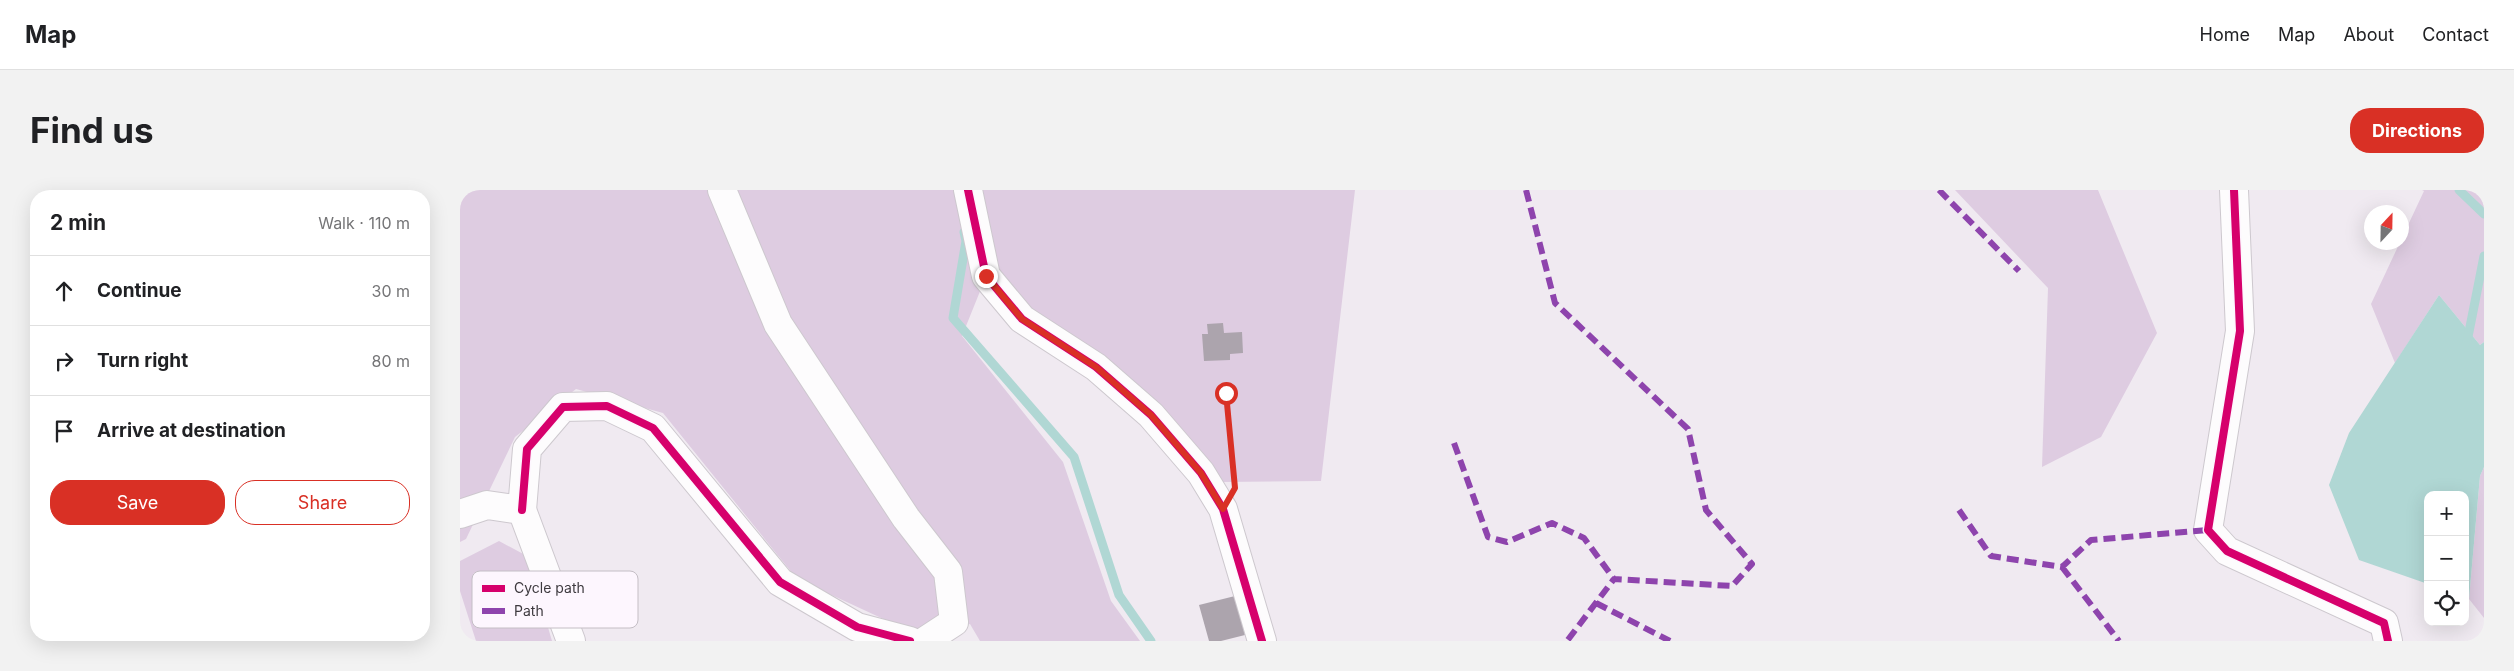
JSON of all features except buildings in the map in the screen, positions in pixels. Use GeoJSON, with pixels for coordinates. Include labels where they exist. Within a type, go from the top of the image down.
{"type":"FeatureCollection","features":[{"type":"Feature","properties":{"kind":"street"},"geometry":{"type":"LineString","coordinates":[[722,190],[778,324],[906,518],[948,572],[954,622],[924,641]]}},
{"type":"Feature","properties":{"kind":"street"},"geometry":{"type":"LineString","coordinates":[[968,190],[986,276],[1022,319],[1096,367],[1151,415],[1201,473],[1223,509],[1262,641]]}},
{"type":"Feature","properties":{"kind":"street"},"geometry":{"type":"LineString","coordinates":[[2234,190],[2240,331],[2208,530],[2227,551],[2384,623],[2388,641]]}},
{"type":"Feature","properties":{"kind":"street"},"geometry":{"type":"LineString","coordinates":[[545,571],[522,510],[527,449],[563,407],[607,406],[653,428],[780,582],[857,627],[910,641]]}},
{"type":"Feature","properties":{"kind":"street"},"geometry":{"type":"LineString","coordinates":[[460,514],[487,505],[522,510]]}},
{"type":"Feature","properties":{"kind":"street"},"geometry":{"type":"LineString","coordinates":[[566,628],[571,641]]}},
{"type":"Feature","properties":{"kind":"path"},"geometry":{"type":"LineString","coordinates":[[1223,509],[1235,488],[1226,393]]}},
{"type":"Feature","properties":{"kind":"shaded area"},"geometry":{"type":"Polygon","coordinates":[[[460,190],[1355,190],[1321,481],[1221,482],[1025,311],[989,269],[962,336],[1063,462],[1111,601],[1140,641],[980,641],[970,624],[918,635],[797,579],[663,413],[576,389],[515,437],[466,539],[460,542],[460,190]]]}},
{"type":"Feature","properties":{"kind":"shaded area"},"geometry":{"type":"Polygon","coordinates":[[[1955,190],[2098,190],[2157,333],[2101,437],[2042,467],[2048,288],[1955,190]]]}},
{"type":"Feature","properties":{"kind":"shaded area"},"geometry":{"type":"Polygon","coordinates":[[[2422,190],[2484,190],[2484,342],[2480,345],[2439,295],[2395,363],[2371,304],[2396,250],[2409,250],[2409,223],[2424,191],[2422,190]]]}},
{"type":"Feature","properties":{"kind":"shaded area"},"geometry":{"type":"Polygon","coordinates":[[[2439,295],[2480,345],[2484,342],[2484,467],[2480,476],[2469,599],[2469,491],[2424,491],[2424,583],[2359,560],[2329,485],[2349,433],[2439,295]]]}},
{"type":"Feature","properties":{"kind":"shaded area"},"geometry":{"type":"Polygon","coordinates":[[[2484,467],[2484,618],[2469,599],[2480,476],[2484,467]]]}},
{"type":"Feature","properties":{"kind":"shaded area"},"geometry":{"type":"Polygon","coordinates":[[[499,541],[527,556],[531,571],[472,571],[472,628],[548,628],[552,641],[476,641],[460,591],[460,561],[499,541]]]}},
{"type":"Feature","properties":{"kind":"waterway"},"geometry":{"type":"LineString","coordinates":[[2459,190],[2484,214]]}},
{"type":"Feature","properties":{"kind":"waterway"},"geometry":{"type":"LineString","coordinates":[[964,232],[966,241],[953,318],[1074,457],[1119,595],[1151,641]]}},
{"type":"Feature","properties":{"kind":"waterway"},"geometry":{"type":"LineString","coordinates":[[2467,342],[2484,256]]}},
{"type":"Feature","properties":{"kind":"marked path"},"geometry":{"type":"LineString","coordinates":[[1526,190],[1555,303],[1688,429],[1706,510],[1752,564],[1732,586],[1614,579],[1567,641]]}},
{"type":"Feature","properties":{"kind":"marked path"},"geometry":{"type":"LineString","coordinates":[[1939,190],[2019,271]]}},
{"type":"Feature","properties":{"kind":"marked path"},"geometry":{"type":"LineString","coordinates":[[1454,443],[1488,537],[1507,542],[1552,523],[1584,538],[1614,579]]}},
{"type":"Feature","properties":{"kind":"marked path"},"geometry":{"type":"LineString","coordinates":[[1959,510],[1991,556],[2062,567],[2091,540],[2208,530]]}},
{"type":"Feature","properties":{"kind":"marked path"},"geometry":{"type":"LineString","coordinates":[[2062,567],[2119,641]]}},
{"type":"Feature","properties":{"kind":"marked path"},"geometry":{"type":"LineString","coordinates":[[1596,603],[1670,641]]}},
{"type":"Feature","properties":{"kind":"cycle path"},"geometry":{"type":"LineString","coordinates":[[968,190],[986,276],[1022,319],[1096,367],[1151,415],[1201,473],[1223,509],[1262,641]]}},
{"type":"Feature","properties":{"kind":"cycle path"},"geometry":{"type":"LineString","coordinates":[[2234,190],[2240,331],[2208,530],[2227,551],[2384,623],[2388,641]]}},
{"type":"Feature","properties":{"kind":"cycle path"},"geometry":{"type":"LineString","coordinates":[[522,510],[527,449],[563,407],[607,406],[653,428],[780,582],[857,627],[910,641]]}},
{"type":"Feature","properties":{"kind":"route"},"geometry":{"type":"LineString","coordinates":[[986,276],[1022,319],[1096,367],[1151,415],[1201,473],[1223,509],[1235,488],[1226,393]]}}]}
